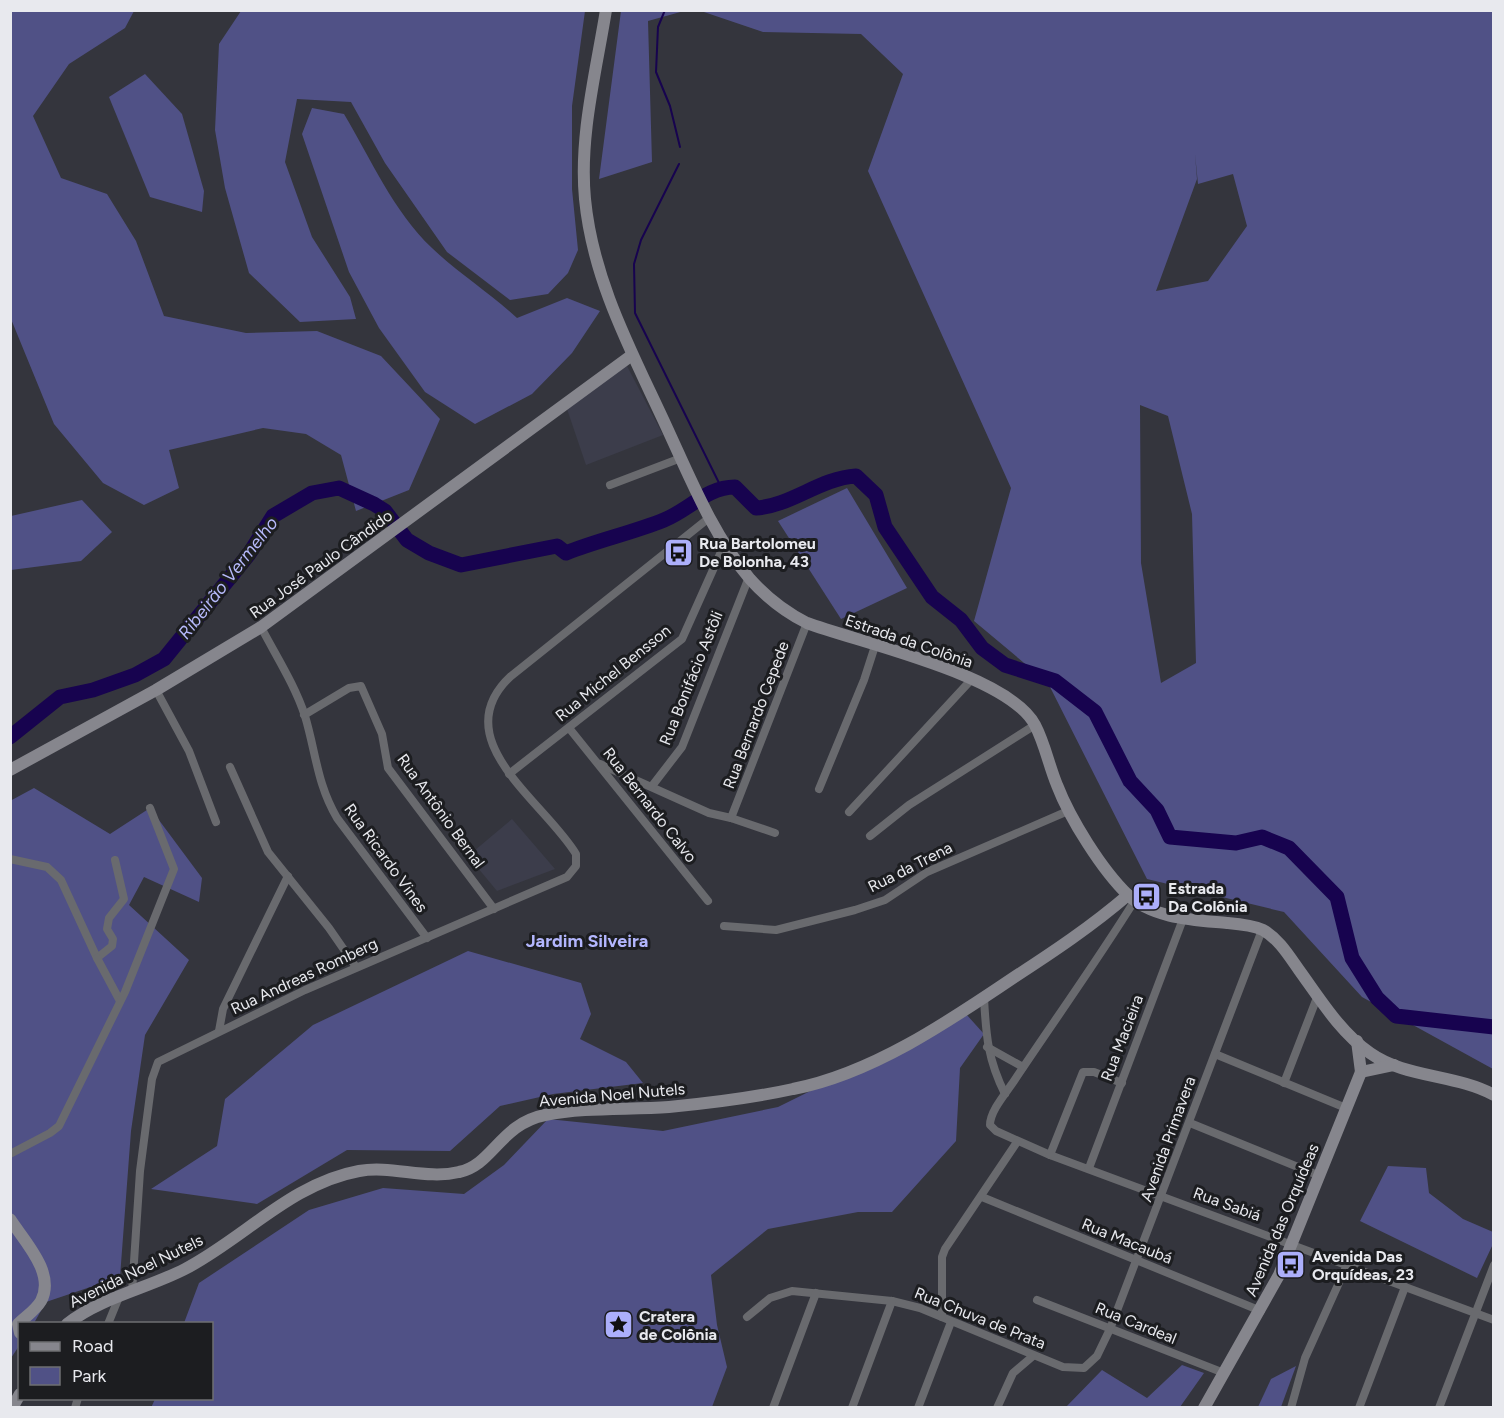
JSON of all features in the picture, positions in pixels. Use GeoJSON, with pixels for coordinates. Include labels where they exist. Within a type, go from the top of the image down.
{"type":"FeatureCollection","features":[{"type":"Feature","properties":{"kind":"street","name":"Estrada da Colônia"},"geometry":{"type":"LineString","coordinates":[[606,10],[584,156],[585,202],[603,288],[632,356],[695,488],[725,543],[749,577],[787,612],[807,623],[972,680],[1018,704],[1035,725],[1068,811],[1132,897]]}},
{"type":"Feature","properties":{"kind":"street","name":"Rua José Paulo Cândido"},"geometry":{"type":"LineString","coordinates":[[10,770],[156,690],[261,627],[418,515],[632,356]]}},
{"type":"Feature","properties":{"kind":"street"},"geometry":{"type":"LineString","coordinates":[[610,485],[681,458]]}},
{"type":"Feature","properties":{"kind":"street"},"geometry":{"type":"LineString","coordinates":[[510,774],[494,750],[488,733],[490,707],[502,685],[710,517]]}},
{"type":"Feature","properties":{"kind":"street","name":"Rua Michel Bensson"},"geometry":{"type":"LineString","coordinates":[[510,774],[682,639],[725,543]]}},
{"type":"Feature","properties":{"kind":"street","name":"Rua Bonifácio Astôli"},"geometry":{"type":"LineString","coordinates":[[652,786],[682,747],[749,577]]}},
{"type":"Feature","properties":{"kind":"street","name":"Rua Bernardo Cepede"},"geometry":{"type":"LineString","coordinates":[[731,818],[807,623]]}},
{"type":"Feature","properties":{"kind":"street","name":"Rua Ricardo Vines"},"geometry":{"type":"LineString","coordinates":[[261,627],[304,715],[316,771],[326,799],[337,819],[427,938]]}},
{"type":"Feature","properties":{"kind":"street"},"geometry":{"type":"LineString","coordinates":[[819,789],[864,680],[875,646]]}},
{"type":"Feature","properties":{"kind":"street"},"geometry":{"type":"LineString","coordinates":[[849,813],[972,680]]}},
{"type":"Feature","properties":{"kind":"street","name":"Rua Antônio Bernal"},"geometry":{"type":"LineString","coordinates":[[304,715],[349,688],[361,686],[382,734],[388,768],[494,909]]}},
{"type":"Feature","properties":{"kind":"street"},"geometry":{"type":"LineString","coordinates":[[156,690],[189,750],[216,822]]}},
{"type":"Feature","properties":{"kind":"street"},"geometry":{"type":"LineString","coordinates":[[870,836],[909,805],[1035,725]]}},
{"type":"Feature","properties":{"kind":"street","name":"Rua Bernardo Calvo"},"geometry":{"type":"LineString","coordinates":[[569,728],[708,901]]}},
{"type":"Feature","properties":{"kind":"street"},"geometry":{"type":"LineString","coordinates":[[600,764],[709,813],[775,833]]}},
{"type":"Feature","properties":{"kind":"street"},"geometry":{"type":"LineString","coordinates":[[230,767],[259,838],[329,928],[356,967]]}},
{"type":"Feature","properties":{"kind":"street","name":"Rua Andreas Romberg"},"geometry":{"type":"LineString","coordinates":[[132,1292],[140,1170],[152,1078],[158,1062],[356,967],[567,878],[576,866],[576,854],[510,774]]}},
{"type":"Feature","properties":{"kind":"street"},"geometry":{"type":"LineString","coordinates":[[10,1154],[50,1133],[58,1126],[120,1001],[174,869],[150,808]]}},
{"type":"Feature","properties":{"kind":"street","name":"Rua da Trena"},"geometry":{"type":"LineString","coordinates":[[724,926],[776,930],[865,907],[885,900],[927,872],[1068,811]]}},
{"type":"Feature","properties":{"kind":"street"},"geometry":{"type":"LineString","coordinates":[[10,860],[47,867],[61,880],[97,958],[120,1001]]}},
{"type":"Feature","properties":{"kind":"street"},"geometry":{"type":"LineString","coordinates":[[97,958],[112,946],[114,939],[107,929],[109,918],[124,899],[115,860]]}},
{"type":"Feature","properties":{"kind":"street"},"geometry":{"type":"LineString","coordinates":[[219,1031],[223,1009],[288,876]]}},
{"type":"Feature","properties":{"kind":"street"},"geometry":{"type":"LineString","coordinates":[[984,998],[987,1046],[995,1074],[1005,1094],[1062,1014],[1132,897],[1183,919],[1241,925],[1262,930],[1282,947],[1337,1022],[1369,1052],[1394,1065],[1461,1081],[1494,1095]]}},
{"type":"Feature","properties":{"kind":"street","name":"Avenida Noel Nutels"},"geometry":{"type":"LineString","coordinates":[[68,1322],[86,1310],[157,1283],[205,1258],[278,1208],[330,1179],[372,1169],[434,1173],[464,1171],[482,1160],[509,1131],[528,1120],[546,1115],[609,1108],[668,1107],[740,1098],[806,1086],[892,1052],[939,1028],[1132,897]]}},
{"type":"Feature","properties":{"kind":"street","name":"Rua Macieira"},"geometry":{"type":"LineString","coordinates":[[1089,1168],[1183,919]]}},
{"type":"Feature","properties":{"kind":"street","name":"Avenida Primavera"},"geometry":{"type":"LineString","coordinates":[[1097,1356],[1137,1262],[1262,930]]}},
{"type":"Feature","properties":{"kind":"street"},"geometry":{"type":"LineString","coordinates":[[1284,1083],[1318,995]]}},
{"type":"Feature","properties":{"kind":"street"},"geometry":{"type":"LineString","coordinates":[[1357,1041],[1361,1072],[1394,1065]]}},
{"type":"Feature","properties":{"kind":"street"},"geometry":{"type":"LineString","coordinates":[[987,1046],[1023,1067]]}},
{"type":"Feature","properties":{"kind":"street"},"geometry":{"type":"LineString","coordinates":[[1215,1054],[1346,1108]]}},
{"type":"Feature","properties":{"kind":"street"},"geometry":{"type":"LineString","coordinates":[[1050,1155],[1083,1072],[1094,1072],[1122,1083]]}},
{"type":"Feature","properties":{"kind":"street","name":"Avenida das Orquídeas"},"geometry":{"type":"LineString","coordinates":[[1204,1407],[1261,1311],[1292,1244],[1361,1072]]}},
{"type":"Feature","properties":{"kind":"street","name":"Rua Sabiá"},"geometry":{"type":"LineString","coordinates":[[1005,1094],[989,1122],[996,1131],[1017,1142],[1494,1320]]}},
{"type":"Feature","properties":{"kind":"street"},"geometry":{"type":"LineString","coordinates":[[1190,1123],[1320,1176]]}},
{"type":"Feature","properties":{"kind":"street"},"geometry":{"type":"LineString","coordinates":[[918,1407],[947,1319],[942,1257],[945,1249],[1017,1142]]}},
{"type":"Feature","properties":{"kind":"street","name":"Rua Macaubá"},"geometry":{"type":"LineString","coordinates":[[982,1197],[1261,1311]]}},
{"type":"Feature","properties":{"kind":"street"},"geometry":{"type":"LineString","coordinates":[[10,1219],[37,1260],[45,1288],[36,1308],[20,1322]]}},
{"type":"Feature","properties":{"kind":"street"},"geometry":{"type":"LineString","coordinates":[[1292,1407],[1305,1358],[1347,1265]]}},
{"type":"Feature","properties":{"kind":"street"},"geometry":{"type":"LineString","coordinates":[[1439,1407],[1494,1265]]}},
{"type":"Feature","properties":{"kind":"street"},"geometry":{"type":"LineString","coordinates":[[1359,1407],[1405,1287]]}},
{"type":"Feature","properties":{"kind":"street","name":"Rua Chuva de Prata"},"geometry":{"type":"LineString","coordinates":[[747,1317],[770,1298],[792,1291],[892,1301],[947,1319],[1033,1356],[1076,1369],[1084,1368],[1097,1356]]}},
{"type":"Feature","properties":{"kind":"street"},"geometry":{"type":"LineString","coordinates":[[773,1407],[816,1293]]}},
{"type":"Feature","properties":{"kind":"street"},"geometry":{"type":"LineString","coordinates":[[108,1322],[119,1297]]}},
{"type":"Feature","properties":{"kind":"street","name":"Rua Cardeal"},"geometry":{"type":"LineString","coordinates":[[1037,1300],[1224,1373]]}},
{"type":"Feature","properties":{"kind":"street"},"geometry":{"type":"LineString","coordinates":[[852,1407],[892,1301]]}},
{"type":"Feature","properties":{"kind":"street"},"geometry":{"type":"LineString","coordinates":[[997,1407],[1013,1373],[1033,1356]]}},
{"type":"Feature","properties":{"kind":"shaded area"},"geometry":{"type":"Polygon","coordinates":[[[627,366],[663,435],[586,465],[567,409],[627,366]]]}},
{"type":"Feature","properties":{"kind":"shaded area"},"geometry":{"type":"Polygon","coordinates":[[[512,819],[555,869],[497,891],[468,856],[512,819]]]}},
{"type":"Feature","properties":{"kind":"green space"},"geometry":{"type":"Polygon","coordinates":[[[10,11],[134,11],[125,28],[69,64],[33,116],[61,178],[107,194],[136,241],[164,316],[246,333],[317,331],[381,356],[440,419],[409,490],[356,511],[341,455],[306,434],[263,428],[169,450],[179,488],[144,505],[103,483],[54,424],[11,319],[10,11]]]}},
{"type":"Feature","properties":{"kind":"green space"},"geometry":{"type":"Polygon","coordinates":[[[241,11],[585,11],[572,106],[572,189],[578,250],[568,273],[548,294],[510,300],[447,252],[385,163],[351,102],[297,99],[285,162],[312,237],[350,297],[356,319],[300,322],[249,273],[225,188],[215,130],[219,44],[241,11]]]}},
{"type":"Feature","properties":{"kind":"green space"},"geometry":{"type":"Polygon","coordinates":[[[621,11],[684,11],[648,21],[652,162],[599,179],[621,11]]]}},
{"type":"Feature","properties":{"kind":"green space"},"geometry":{"type":"Polygon","coordinates":[[[701,11],[1493,11],[1493,1069],[1362,997],[1284,912],[1147,879],[1048,683],[974,621],[1011,488],[868,171],[903,74],[861,34],[763,32],[701,11]],[[1195,154],[1197,179],[1156,291],[1208,281],[1247,226],[1233,174],[1198,184],[1195,154]],[[1140,405],[1141,563],[1161,683],[1196,663],[1192,514],[1168,416],[1140,405]]]}},
{"type":"Feature","properties":{"kind":"green space"},"geometry":{"type":"Polygon","coordinates":[[[145,74],[182,114],[204,191],[202,212],[150,197],[109,97],[145,74]]]}},
{"type":"Feature","properties":{"kind":"green space"},"geometry":{"type":"Polygon","coordinates":[[[312,108],[344,114],[394,201],[418,233],[442,257],[517,318],[567,298],[600,311],[572,353],[532,394],[475,424],[425,392],[379,328],[349,272],[302,134],[312,108]]]}},
{"type":"Feature","properties":{"kind":"green space"},"geometry":{"type":"Polygon","coordinates":[[[847,488],[907,588],[841,619],[778,521],[847,488]]]}},
{"type":"Feature","properties":{"kind":"green space"},"geometry":{"type":"Polygon","coordinates":[[[82,500],[112,532],[81,561],[11,570],[11,516],[82,500]]]}},
{"type":"Feature","properties":{"kind":"green space"},"geometry":{"type":"Polygon","coordinates":[[[34,788],[110,834],[150,808],[202,878],[199,902],[144,877],[129,905],[189,960],[145,1035],[131,1131],[120,1277],[46,1302],[35,1322],[18,1322],[18,1348],[11,1358],[10,801],[34,788]]]}},
{"type":"Feature","properties":{"kind":"green space"},"geometry":{"type":"Polygon","coordinates":[[[468,951],[581,983],[591,1014],[580,1039],[626,1062],[643,1083],[553,1094],[500,1106],[450,1151],[347,1150],[257,1204],[151,1189],[217,1146],[225,1099],[313,1025],[468,951]]]}},
{"type":"Feature","properties":{"kind":"green space"},"geometry":{"type":"Polygon","coordinates":[[[966,1014],[984,1034],[960,1068],[956,1141],[892,1212],[858,1212],[768,1229],[711,1275],[717,1325],[727,1367],[712,1407],[151,1408],[155,1400],[213,1400],[213,1322],[184,1322],[199,1283],[309,1210],[383,1188],[464,1194],[504,1165],[548,1119],[663,1131],[778,1107],[966,1014]]]}},
{"type":"Feature","properties":{"kind":"green space"},"geometry":{"type":"Polygon","coordinates":[[[1388,1166],[1426,1168],[1429,1193],[1463,1219],[1493,1232],[1493,1244],[1477,1278],[1360,1221],[1388,1166]]]}},
{"type":"Feature","properties":{"kind":"green space"},"geometry":{"type":"Polygon","coordinates":[[[1182,1365],[1204,1373],[1180,1407],[1066,1407],[1102,1370],[1147,1398],[1182,1365]]]}},
{"type":"Feature","properties":{"kind":"green space"},"geometry":{"type":"Polygon","coordinates":[[[1296,1366],[1281,1407],[1258,1407],[1271,1379],[1296,1366]]]}},
{"type":"Feature","properties":{"kind":"waterway"},"geometry":{"type":"LineString","coordinates":[[665,10],[658,27],[656,72],[670,106],[680,147]]}},
{"type":"Feature","properties":{"kind":"waterway"},"geometry":{"type":"LineString","coordinates":[[679,164],[641,240],[634,264],[635,313],[721,487]]}},
{"type":"Feature","properties":{"kind":"waterway","name":"Ribeirão Vermelho"},"geometry":{"type":"LineString","coordinates":[[10,737],[60,697],[93,690],[135,675],[164,659],[249,554],[273,516],[312,493],[339,488],[374,504],[385,511],[407,540],[429,553],[461,565],[557,546],[566,553],[664,520],[707,495],[725,488],[735,487],[756,508],[781,502],[830,482],[856,476],[876,495],[885,527],[932,597],[961,620],[982,648],[1005,665],[1055,681],[1095,712],[1130,781],[1157,810],[1170,837],[1236,843],[1262,837],[1289,848],[1337,897],[1352,958],[1377,998],[1396,1016],[1494,1027]]}},
{"type":"Feature","properties":{"kind":"place","name":"Rua Bartolomeu De Bolonha, 43"},"geometry":{"type":"Point","coordinates":[678,552]}},
{"type":"Feature","properties":{"kind":"place","name":"Estrada Da Colônia"},"geometry":{"type":"Point","coordinates":[1147,897]}},
{"type":"Feature","properties":{"kind":"place","name":"Avenida Das Orquídeas, 23"},"geometry":{"type":"Point","coordinates":[1291,1265]}},
{"type":"Feature","properties":{"kind":"place","name":"Cratera de Colônia"},"geometry":{"type":"Point","coordinates":[618,1325]}},
{"type":"Feature","properties":{"kind":"district","name":"Jardim Silveira"},"geometry":{"type":"Point","coordinates":[587,941]}}]}
